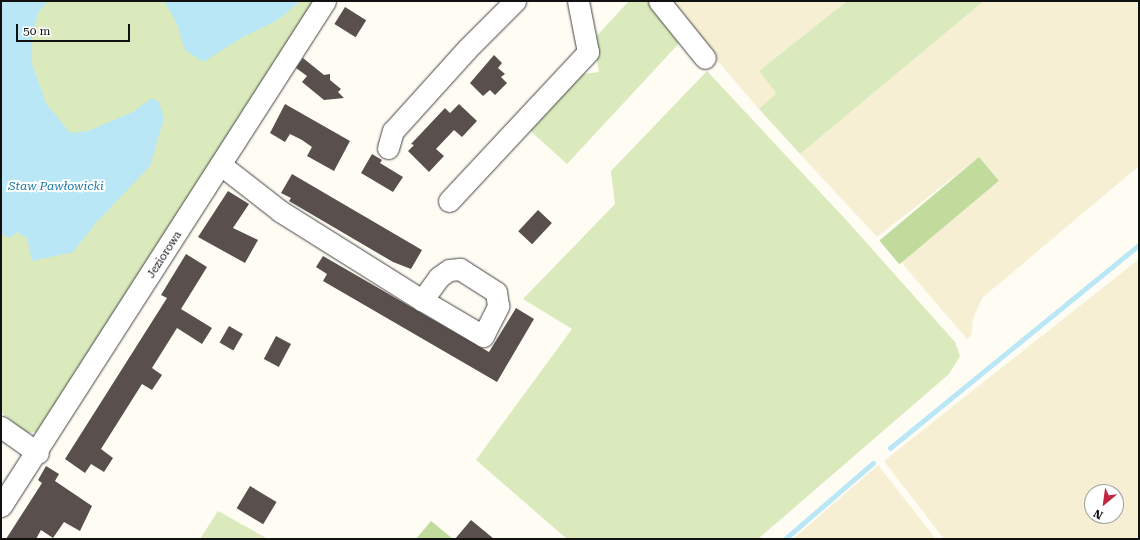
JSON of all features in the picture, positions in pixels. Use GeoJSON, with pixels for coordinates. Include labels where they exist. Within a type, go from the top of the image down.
{"type":"FeatureCollection","features":[{"type":"Feature","properties":{"kind":"street","name":"Jeziorowa"},"geometry":{"type":"LineString","coordinates":[[1,506],[38,453],[325,1]]}},
{"type":"Feature","properties":{"kind":"street"},"geometry":{"type":"LineString","coordinates":[[388,148],[393,131],[467,49],[515,1]]}},
{"type":"Feature","properties":{"kind":"street"},"geometry":{"type":"LineString","coordinates":[[449,201],[588,52],[578,1]]}},
{"type":"Feature","properties":{"kind":"street"},"geometry":{"type":"LineString","coordinates":[[659,1],[705,58]]}},
{"type":"Feature","properties":{"kind":"street"},"geometry":{"type":"LineString","coordinates":[[221,165],[280,211],[422,300]]}},
{"type":"Feature","properties":{"kind":"street"},"geometry":{"type":"LineString","coordinates":[[1,427],[38,453]]}},
{"type":"Feature","properties":{"kind":"shaded area"},"geometry":{"type":"Polygon","coordinates":[[[666,1],[847,1],[759,71],[776,93],[759,109],[666,1]]]}},
{"type":"Feature","properties":{"kind":"shaded area"},"geometry":{"type":"Polygon","coordinates":[[[984,1],[1139,1],[1139,166],[982,298],[973,319],[971,336],[967,339],[900,261],[999,181],[979,157],[877,237],[800,154],[984,1]]]}},
{"type":"Feature","properties":{"kind":"shaded area"},"geometry":{"type":"Polygon","coordinates":[[[1139,259],[1139,539],[944,539],[884,461],[1139,259]]]}},
{"type":"Feature","properties":{"kind":"shaded area"},"geometry":{"type":"Polygon","coordinates":[[[878,465],[936,539],[793,539],[878,465]]]}},
{"type":"Feature","properties":{"kind":"green space"},"geometry":{"type":"Polygon","coordinates":[[[1,1],[315,1],[37,432],[26,433],[1,412],[1,1]]]}},
{"type":"Feature","properties":{"kind":"green space"},"geometry":{"type":"Polygon","coordinates":[[[629,1],[655,1],[683,39],[567,164],[526,127],[575,75],[599,72],[593,40],[629,1]]]}},
{"type":"Feature","properties":{"kind":"green space"},"geometry":{"type":"Polygon","coordinates":[[[847,1],[984,1],[800,154],[759,109],[776,93],[759,71],[847,1]]]}},
{"type":"Feature","properties":{"kind":"green space"},"geometry":{"type":"Polygon","coordinates":[[[707,71],[848,222],[955,342],[960,356],[949,374],[758,539],[567,539],[476,460],[572,329],[523,299],[615,204],[611,171],[707,71]]]}},
{"type":"Feature","properties":{"kind":"green space"},"geometry":{"type":"Polygon","coordinates":[[[979,157],[999,181],[899,264],[879,241],[979,157]]]}},
{"type":"Feature","properties":{"kind":"green space"},"geometry":{"type":"Polygon","coordinates":[[[218,511],[268,539],[200,539],[218,511]]]}},
{"type":"Feature","properties":{"kind":"green space"},"geometry":{"type":"Polygon","coordinates":[[[431,521],[453,539],[416,539],[431,521]]]}},
{"type":"Feature","properties":{"kind":"water","name":"Staw Pawłowicki"},"geometry":{"type":"Polygon","coordinates":[[[1,1],[48,1],[38,13],[32,36],[32,64],[46,103],[70,133],[88,131],[133,112],[152,98],[159,102],[164,118],[150,166],[95,224],[73,252],[32,261],[27,238],[17,232],[10,238],[1,234],[1,1]]]}},
{"type":"Feature","properties":{"kind":"water"},"geometry":{"type":"Polygon","coordinates":[[[164,1],[300,1],[278,20],[243,37],[203,62],[185,50],[176,22],[164,1]]]}},
{"type":"Feature","properties":{"kind":"building"},"geometry":{"type":"Polygon","coordinates":[[[345,7],[366,20],[356,37],[334,24],[345,7]]]}},
{"type":"Feature","properties":{"kind":"building"},"geometry":{"type":"Polygon","coordinates":[[[494,55],[502,63],[498,68],[505,74],[501,77],[507,83],[495,95],[490,90],[483,96],[470,83],[494,55]]]}},
{"type":"Feature","properties":{"kind":"building"},"geometry":{"type":"Polygon","coordinates":[[[303,58],[324,75],[330,74],[330,80],[341,89],[338,92],[344,98],[324,100],[302,82],[307,76],[296,68],[303,58]]]}},
{"type":"Feature","properties":{"kind":"building"},"geometry":{"type":"Polygon","coordinates":[[[285,104],[350,141],[334,171],[307,156],[312,147],[302,140],[290,134],[285,142],[270,133],[285,104]]]}},
{"type":"Feature","properties":{"kind":"building"},"geometry":{"type":"Polygon","coordinates":[[[459,104],[477,121],[462,137],[454,130],[436,149],[444,156],[429,172],[408,151],[414,145],[411,144],[445,108],[450,113],[459,104]]]}},
{"type":"Feature","properties":{"kind":"building"},"geometry":{"type":"Polygon","coordinates":[[[372,154],[382,160],[380,163],[403,177],[393,192],[361,173],[372,154]]]}},
{"type":"Feature","properties":{"kind":"building"},"geometry":{"type":"Polygon","coordinates":[[[292,174],[422,250],[411,269],[393,262],[289,201],[291,198],[281,193],[292,174]]]}},
{"type":"Feature","properties":{"kind":"building"},"geometry":{"type":"Polygon","coordinates":[[[228,191],[249,204],[233,228],[258,240],[245,263],[198,237],[228,191]]]}},
{"type":"Feature","properties":{"kind":"building"},"geometry":{"type":"Polygon","coordinates":[[[538,210],[552,223],[532,244],[518,231],[538,210]]]}},
{"type":"Feature","properties":{"kind":"building"},"geometry":{"type":"Polygon","coordinates":[[[186,254],[207,267],[181,309],[212,328],[202,344],[177,328],[152,368],[162,375],[152,390],[142,384],[101,449],[113,458],[104,472],[91,464],[85,473],[65,459],[167,298],[161,295],[186,254]]]}},
{"type":"Feature","properties":{"kind":"building"},"geometry":{"type":"Polygon","coordinates":[[[323,256],[489,352],[516,308],[534,319],[497,382],[323,281],[327,274],[316,267],[323,256]]]}},
{"type":"Feature","properties":{"kind":"building"},"geometry":{"type":"Polygon","coordinates":[[[229,326],[243,334],[233,350],[220,342],[229,326]]]}},
{"type":"Feature","properties":{"kind":"building"},"geometry":{"type":"Polygon","coordinates":[[[276,336],[291,344],[279,367],[264,359],[276,336]]]}},
{"type":"Feature","properties":{"kind":"building"},"geometry":{"type":"Polygon","coordinates":[[[46,466],[59,474],[55,481],[92,506],[80,531],[64,522],[53,538],[41,530],[36,539],[6,539],[42,483],[38,480],[46,466]]]}},
{"type":"Feature","properties":{"kind":"building"},"geometry":{"type":"Polygon","coordinates":[[[250,486],[277,502],[263,524],[237,508],[250,486]]]}},
{"type":"Feature","properties":{"kind":"building"},"geometry":{"type":"Polygon","coordinates":[[[471,520],[494,539],[455,539],[471,520]]]}},
{"type":"Feature","properties":{"kind":"waterway"},"geometry":{"type":"LineString","coordinates":[[890,448],[1139,245]]}},
{"type":"Feature","properties":{"kind":"waterway"},"geometry":{"type":"LineString","coordinates":[[785,539],[873,463]]}}]}
